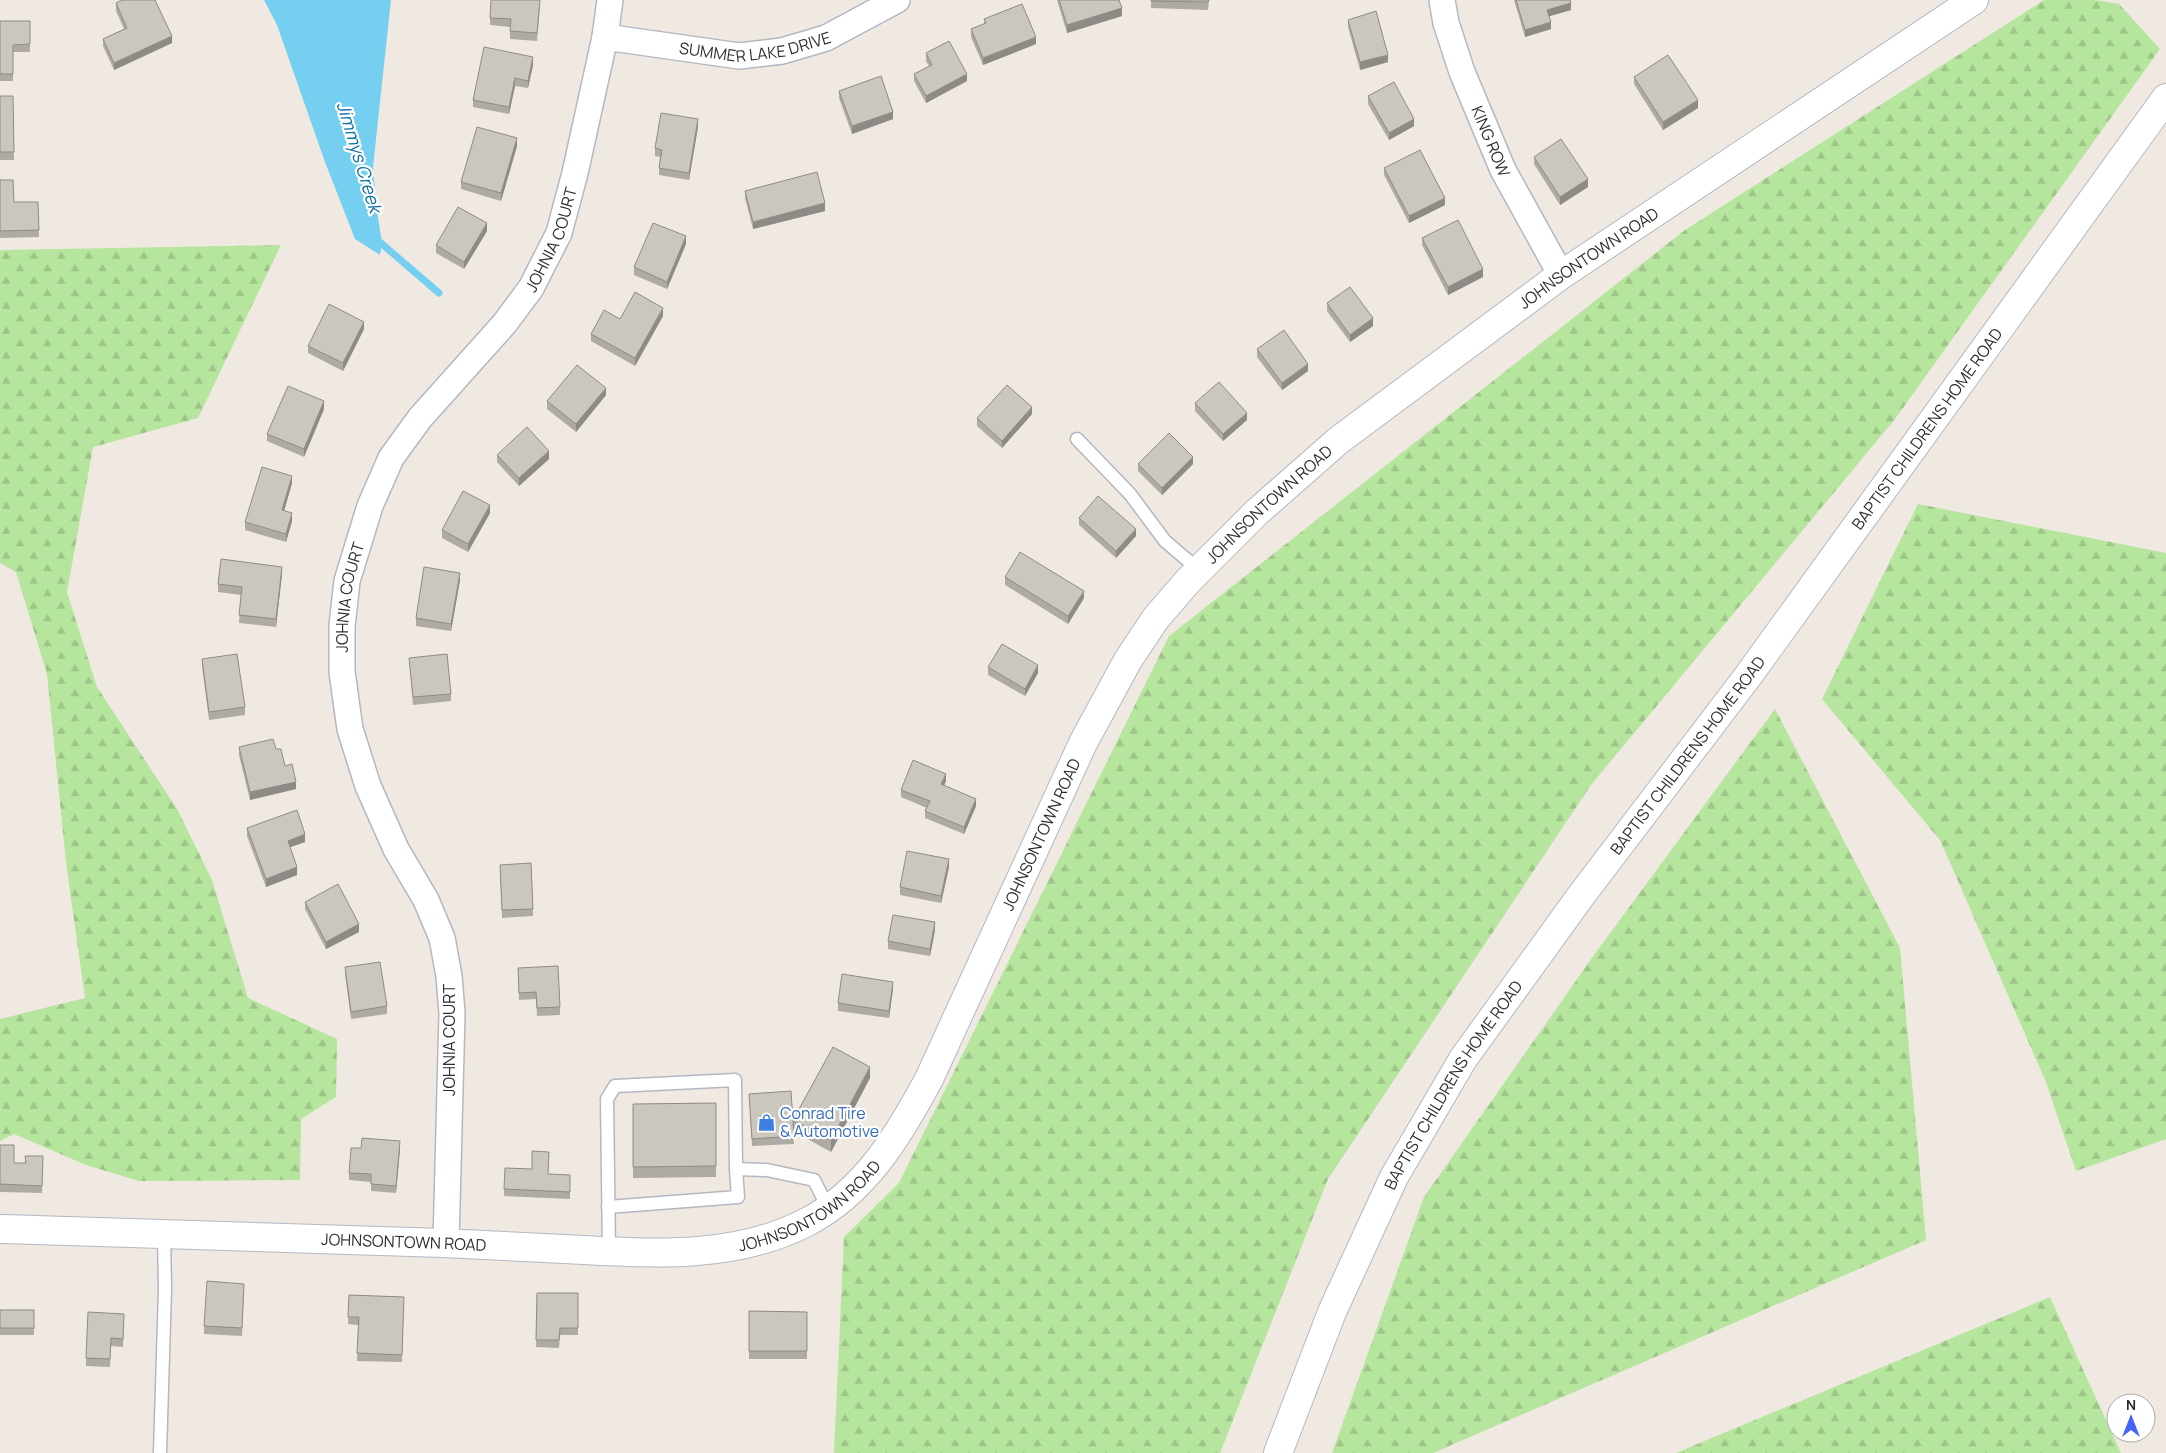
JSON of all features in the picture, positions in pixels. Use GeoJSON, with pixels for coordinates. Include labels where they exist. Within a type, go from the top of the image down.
{"type":"FeatureCollection","features":[{"type":"Feature","properties":{"kind":"street","name":"JOHNIA COURT"},"geometry":{"type":"LineString","coordinates":[[446,1243],[452,1013],[448,976],[438,931],[426,900],[396,849],[368,786],[350,729],[342,672],[342,626],[347,581],[370,506],[391,458],[420,418],[505,323],[531,288],[559,233],[575,173],[605,38],[610,0]]}},
{"type":"Feature","properties":{"kind":"street","name":"SUMMER LAKE DRIVE"},"geometry":{"type":"LineString","coordinates":[[605,38],[739,56],[782,51],[826,38],[897,0]]}},
{"type":"Feature","properties":{"kind":"street","name":"KING ROW"},"geometry":{"type":"LineString","coordinates":[[1442,0],[1446,23],[1462,72],[1504,170],[1561,275]]}},
{"type":"Feature","properties":{"kind":"street","name":"JOHNSONTOWN ROAD"},"geometry":{"type":"LineString","coordinates":[[0,1228],[446,1243],[651,1254],[719,1250],[764,1239],[807,1222],[842,1199],[872,1170],[904,1126],[929,1079],[1083,743],[1128,660],[1156,618],[1199,570],[1257,512],[1339,440],[1561,275],[1974,0]]}},
{"type":"Feature","properties":{"kind":"street","name":"BAPTIST CHILDRENS HOME ROAD"},"geometry":{"type":"LineString","coordinates":[[1278,1453],[1332,1312],[1394,1177],[1463,1059],[1580,896],[1748,676],[2166,98]]}},
{"type":"Feature","properties":{"kind":"lane"},"geometry":{"type":"LineString","coordinates":[[1077,439],[1130,494],[1165,541],[1199,570]]}},
{"type":"Feature","properties":{"kind":"lane"},"geometry":{"type":"LineString","coordinates":[[608,1207],[738,1197],[735,1080],[615,1086],[607,1099],[608,1207],[609,1252]]}},
{"type":"Feature","properties":{"kind":"lane"},"geometry":{"type":"LineString","coordinates":[[736,1169],[767,1170],[814,1180],[828,1208]]}},
{"type":"Feature","properties":{"kind":"lane"},"geometry":{"type":"LineString","coordinates":[[160,1453],[166,1289],[164,1234]]}},
{"type":"Feature","properties":{"kind":"green space"},"geometry":{"type":"Polygon","coordinates":[[[2044,0],[2095,0],[2119,4],[2160,49],[1895,419],[1591,785],[1328,1179],[1220,1453],[834,1453],[844,1237],[899,1183],[1169,636],[1685,230],[2044,0]]]}},
{"type":"Feature","properties":{"kind":"green space"},"geometry":{"type":"Polygon","coordinates":[[[281,245],[198,418],[93,447],[67,592],[97,687],[177,809],[212,880],[248,998],[337,1039],[336,1097],[301,1119],[300,1180],[139,1181],[86,1165],[14,1134],[0,1141],[0,1019],[85,998],[66,863],[47,674],[16,572],[0,563],[0,250],[281,245]]]}},
{"type":"Feature","properties":{"kind":"green space"},"geometry":{"type":"Polygon","coordinates":[[[1918,504],[2166,553],[2166,1139],[2076,1171],[2046,1082],[1940,840],[1822,699],[1918,504]]]}},
{"type":"Feature","properties":{"kind":"green space"},"geometry":{"type":"Polygon","coordinates":[[[1775,709],[1900,948],[1926,1240],[1433,1453],[1332,1453],[1424,1197],[1594,955],[1775,709]]]}},
{"type":"Feature","properties":{"kind":"green space"},"geometry":{"type":"Polygon","coordinates":[[[2050,1297],[2106,1420],[2106,1443],[2116,1443],[2121,1453],[1676,1453],[2050,1297]]]}},
{"type":"Feature","properties":{"kind":"water"},"geometry":{"type":"Polygon","coordinates":[[[264,0],[391,0],[373,167],[382,243],[380,255],[355,239],[325,162],[277,25],[264,0]]]}},
{"type":"Feature","properties":{"kind":"building"},"geometry":{"type":"Polygon","coordinates":[[[122,0],[155,0],[172,36],[114,63],[103,39],[127,28],[116,3],[122,0]]]}},
{"type":"Feature","properties":{"kind":"building"},"geometry":{"type":"Polygon","coordinates":[[[491,0],[540,0],[537,33],[510,31],[511,19],[490,18],[491,0]]]}},
{"type":"Feature","properties":{"kind":"building"},"geometry":{"type":"Polygon","coordinates":[[[1059,0],[1119,0],[1122,8],[1067,25],[1059,0]]]}},
{"type":"Feature","properties":{"kind":"building"},"geometry":{"type":"Polygon","coordinates":[[[1151,0],[1209,0],[1208,2],[1151,0]]]}},
{"type":"Feature","properties":{"kind":"building"},"geometry":{"type":"Polygon","coordinates":[[[1516,0],[1570,0],[1571,3],[1547,10],[1551,22],[1525,30],[1516,0]]]}},
{"type":"Feature","properties":{"kind":"building"},"geometry":{"type":"Polygon","coordinates":[[[1022,4],[1036,37],[983,58],[971,29],[986,23],[984,19],[1022,4]]]}},
{"type":"Feature","properties":{"kind":"building"},"geometry":{"type":"Polygon","coordinates":[[[1376,11],[1388,55],[1360,62],[1348,20],[1376,11]]]}},
{"type":"Feature","properties":{"kind":"building"},"geometry":{"type":"Polygon","coordinates":[[[0,21],[30,21],[30,44],[13,45],[13,74],[0,74],[0,21]]]}},
{"type":"Feature","properties":{"kind":"building"},"geometry":{"type":"Polygon","coordinates":[[[949,41],[967,74],[926,96],[914,74],[932,65],[926,53],[949,41]]]}},
{"type":"Feature","properties":{"kind":"building"},"geometry":{"type":"Polygon","coordinates":[[[484,47],[533,57],[528,81],[515,78],[509,107],[473,100],[484,47]]]}},
{"type":"Feature","properties":{"kind":"building"},"geometry":{"type":"Polygon","coordinates":[[[1668,55],[1698,100],[1663,122],[1634,77],[1668,55]]]}},
{"type":"Feature","properties":{"kind":"building"},"geometry":{"type":"Polygon","coordinates":[[[881,76],[893,112],[852,126],[839,91],[881,76]]]}},
{"type":"Feature","properties":{"kind":"building"},"geometry":{"type":"Polygon","coordinates":[[[1394,82],[1414,119],[1389,133],[1368,96],[1394,82]]]}},
{"type":"Feature","properties":{"kind":"building"},"geometry":{"type":"Polygon","coordinates":[[[0,96],[13,96],[14,152],[0,152],[0,96]]]}},
{"type":"Feature","properties":{"kind":"building"},"geometry":{"type":"Polygon","coordinates":[[[661,113],[698,119],[689,173],[659,168],[662,150],[655,148],[661,113]]]}},
{"type":"Feature","properties":{"kind":"building"},"geometry":{"type":"Polygon","coordinates":[[[477,127],[517,138],[501,193],[461,182],[477,127]]]}},
{"type":"Feature","properties":{"kind":"building"},"geometry":{"type":"Polygon","coordinates":[[[1561,139],[1588,179],[1560,197],[1534,157],[1561,139]]]}},
{"type":"Feature","properties":{"kind":"building"},"geometry":{"type":"Polygon","coordinates":[[[1420,150],[1445,198],[1409,216],[1384,168],[1420,150]]]}},
{"type":"Feature","properties":{"kind":"building"},"geometry":{"type":"Polygon","coordinates":[[[817,172],[825,203],[753,222],[745,191],[817,172]]]}},
{"type":"Feature","properties":{"kind":"building"},"geometry":{"type":"Polygon","coordinates":[[[0,180],[13,180],[14,202],[38,202],[39,230],[0,231],[0,180]]]}},
{"type":"Feature","properties":{"kind":"building"},"geometry":{"type":"Polygon","coordinates":[[[458,207],[487,223],[464,262],[436,245],[458,207]]]}},
{"type":"Feature","properties":{"kind":"building"},"geometry":{"type":"Polygon","coordinates":[[[1458,220],[1483,269],[1448,287],[1422,238],[1458,220]]]}},
{"type":"Feature","properties":{"kind":"building"},"geometry":{"type":"Polygon","coordinates":[[[653,223],[686,236],[667,282],[634,267],[653,223]]]}},
{"type":"Feature","properties":{"kind":"building"},"geometry":{"type":"Polygon","coordinates":[[[1350,287],[1373,318],[1350,335],[1327,303],[1350,287]]]}},
{"type":"Feature","properties":{"kind":"building"},"geometry":{"type":"Polygon","coordinates":[[[635,292],[663,308],[635,358],[591,334],[604,310],[620,319],[635,292]]]}},
{"type":"Feature","properties":{"kind":"building"},"geometry":{"type":"Polygon","coordinates":[[[329,304],[364,322],[343,363],[308,346],[329,304]]]}},
{"type":"Feature","properties":{"kind":"building"},"geometry":{"type":"Polygon","coordinates":[[[1284,330],[1308,364],[1282,383],[1257,349],[1284,330]]]}},
{"type":"Feature","properties":{"kind":"building"},"geometry":{"type":"Polygon","coordinates":[[[577,365],[606,388],[576,424],[547,401],[577,365]]]}},
{"type":"Feature","properties":{"kind":"building"},"geometry":{"type":"Polygon","coordinates":[[[1219,382],[1247,413],[1223,434],[1195,403],[1219,382]]]}},
{"type":"Feature","properties":{"kind":"building"},"geometry":{"type":"Polygon","coordinates":[[[1007,385],[1032,407],[1002,441],[977,418],[1007,385]]]}},
{"type":"Feature","properties":{"kind":"building"},"geometry":{"type":"Polygon","coordinates":[[[288,386],[324,401],[304,449],[267,434],[288,386]]]}},
{"type":"Feature","properties":{"kind":"building"},"geometry":{"type":"Polygon","coordinates":[[[527,427],[549,451],[519,478],[497,455],[527,427]]]}},
{"type":"Feature","properties":{"kind":"building"},"geometry":{"type":"Polygon","coordinates":[[[1169,433],[1193,457],[1162,488],[1138,464],[1169,433]]]}},
{"type":"Feature","properties":{"kind":"building"},"geometry":{"type":"Polygon","coordinates":[[[262,467],[292,476],[282,510],[292,513],[286,534],[245,522],[262,467]]]}},
{"type":"Feature","properties":{"kind":"building"},"geometry":{"type":"Polygon","coordinates":[[[463,491],[490,505],[468,544],[442,530],[463,491]]]}},
{"type":"Feature","properties":{"kind":"building"},"geometry":{"type":"Polygon","coordinates":[[[1098,496],[1136,529],[1116,551],[1079,518],[1098,496]]]}},
{"type":"Feature","properties":{"kind":"building"},"geometry":{"type":"Polygon","coordinates":[[[1020,552],[1084,591],[1068,616],[1005,577],[1020,552]]]}},
{"type":"Feature","properties":{"kind":"building"},"geometry":{"type":"Polygon","coordinates":[[[221,559],[282,567],[276,619],[239,615],[242,587],[218,584],[221,559]]]}},
{"type":"Feature","properties":{"kind":"building"},"geometry":{"type":"Polygon","coordinates":[[[424,567],[460,573],[451,624],[416,618],[424,567]]]}},
{"type":"Feature","properties":{"kind":"building"},"geometry":{"type":"Polygon","coordinates":[[[1002,644],[1038,665],[1025,689],[988,667],[1002,644]]]}},
{"type":"Feature","properties":{"kind":"building"},"geometry":{"type":"Polygon","coordinates":[[[237,654],[245,707],[209,712],[202,659],[237,654]]]}},
{"type":"Feature","properties":{"kind":"building"},"geometry":{"type":"Polygon","coordinates":[[[447,654],[451,694],[413,697],[409,658],[447,654]]]}},
{"type":"Feature","properties":{"kind":"building"},"geometry":{"type":"Polygon","coordinates":[[[273,739],[276,749],[281,749],[285,766],[292,764],[296,782],[250,792],[239,747],[273,739]]]}},
{"type":"Feature","properties":{"kind":"building"},"geometry":{"type":"Polygon","coordinates":[[[913,760],[946,774],[941,784],[976,799],[964,827],[925,811],[930,801],[901,790],[913,760]]]}},
{"type":"Feature","properties":{"kind":"building"},"geometry":{"type":"Polygon","coordinates":[[[297,810],[305,834],[288,841],[297,867],[266,879],[247,828],[297,810]]]}},
{"type":"Feature","properties":{"kind":"building"},"geometry":{"type":"Polygon","coordinates":[[[907,851],[949,859],[941,896],[900,887],[907,851]]]}},
{"type":"Feature","properties":{"kind":"building"},"geometry":{"type":"Polygon","coordinates":[[[531,863],[533,909],[502,910],[500,865],[531,863]]]}},
{"type":"Feature","properties":{"kind":"building"},"geometry":{"type":"Polygon","coordinates":[[[338,884],[359,924],[326,942],[305,902],[338,884]]]}},
{"type":"Feature","properties":{"kind":"building"},"geometry":{"type":"Polygon","coordinates":[[[893,915],[935,922],[930,949],[888,941],[893,915]]]}},
{"type":"Feature","properties":{"kind":"building"},"geometry":{"type":"Polygon","coordinates":[[[380,962],[387,1006],[351,1012],[345,967],[380,962]]]}},
{"type":"Feature","properties":{"kind":"building"},"geometry":{"type":"Polygon","coordinates":[[[558,966],[560,1007],[537,1008],[536,992],[519,993],[518,968],[558,966]]]}},
{"type":"Feature","properties":{"kind":"building"},"geometry":{"type":"Polygon","coordinates":[[[842,974],[893,982],[889,1011],[838,1003],[842,974]]]}},
{"type":"Feature","properties":{"kind":"building"},"geometry":{"type":"Polygon","coordinates":[[[833,1047],[870,1067],[831,1140],[793,1120],[833,1047]]]}},
{"type":"Feature","properties":{"kind":"building"},"geometry":{"type":"Polygon","coordinates":[[[791,1091],[794,1136],[752,1139],[749,1094],[791,1091]]]}},
{"type":"Feature","properties":{"kind":"building"},"geometry":{"type":"Polygon","coordinates":[[[716,1103],[716,1166],[633,1167],[633,1104],[716,1103]]]}},
{"type":"Feature","properties":{"kind":"building"},"geometry":{"type":"Polygon","coordinates":[[[362,1138],[400,1141],[396,1186],[371,1184],[371,1174],[349,1173],[351,1148],[361,1148],[362,1138]]]}},
{"type":"Feature","properties":{"kind":"building"},"geometry":{"type":"Polygon","coordinates":[[[0,1145],[14,1145],[14,1163],[26,1163],[25,1156],[43,1156],[42,1186],[0,1184],[0,1145]]]}},
{"type":"Feature","properties":{"kind":"building"},"geometry":{"type":"Polygon","coordinates":[[[532,1151],[549,1152],[548,1174],[570,1175],[570,1192],[504,1189],[505,1168],[532,1169],[532,1151]]]}},
{"type":"Feature","properties":{"kind":"building"},"geometry":{"type":"Polygon","coordinates":[[[207,1281],[244,1284],[242,1328],[204,1326],[207,1281]]]}},
{"type":"Feature","properties":{"kind":"building"},"geometry":{"type":"Polygon","coordinates":[[[537,1293],[578,1293],[578,1328],[560,1328],[559,1340],[536,1340],[537,1293]]]}},
{"type":"Feature","properties":{"kind":"building"},"geometry":{"type":"Polygon","coordinates":[[[349,1295],[404,1297],[402,1355],[357,1353],[359,1317],[348,1317],[349,1295]]]}},
{"type":"Feature","properties":{"kind":"building"},"geometry":{"type":"Polygon","coordinates":[[[0,1310],[34,1310],[34,1328],[0,1328],[0,1310]]]}},
{"type":"Feature","properties":{"kind":"building"},"geometry":{"type":"Polygon","coordinates":[[[749,1311],[807,1312],[807,1351],[749,1351],[749,1311]]]}},
{"type":"Feature","properties":{"kind":"building"},"geometry":{"type":"Polygon","coordinates":[[[88,1312],[124,1314],[123,1339],[111,1338],[110,1359],[86,1358],[88,1312]]]}},
{"type":"Feature","properties":{"kind":"waterway","name":"Jimmys Creek"},"geometry":{"type":"LineString","coordinates":[[375,238],[439,293]]}},
{"type":"Feature","properties":{"kind":"place","name":"Conrad Tire & Automotive"},"geometry":{"type":"Point","coordinates":[766,1122]}}]}
